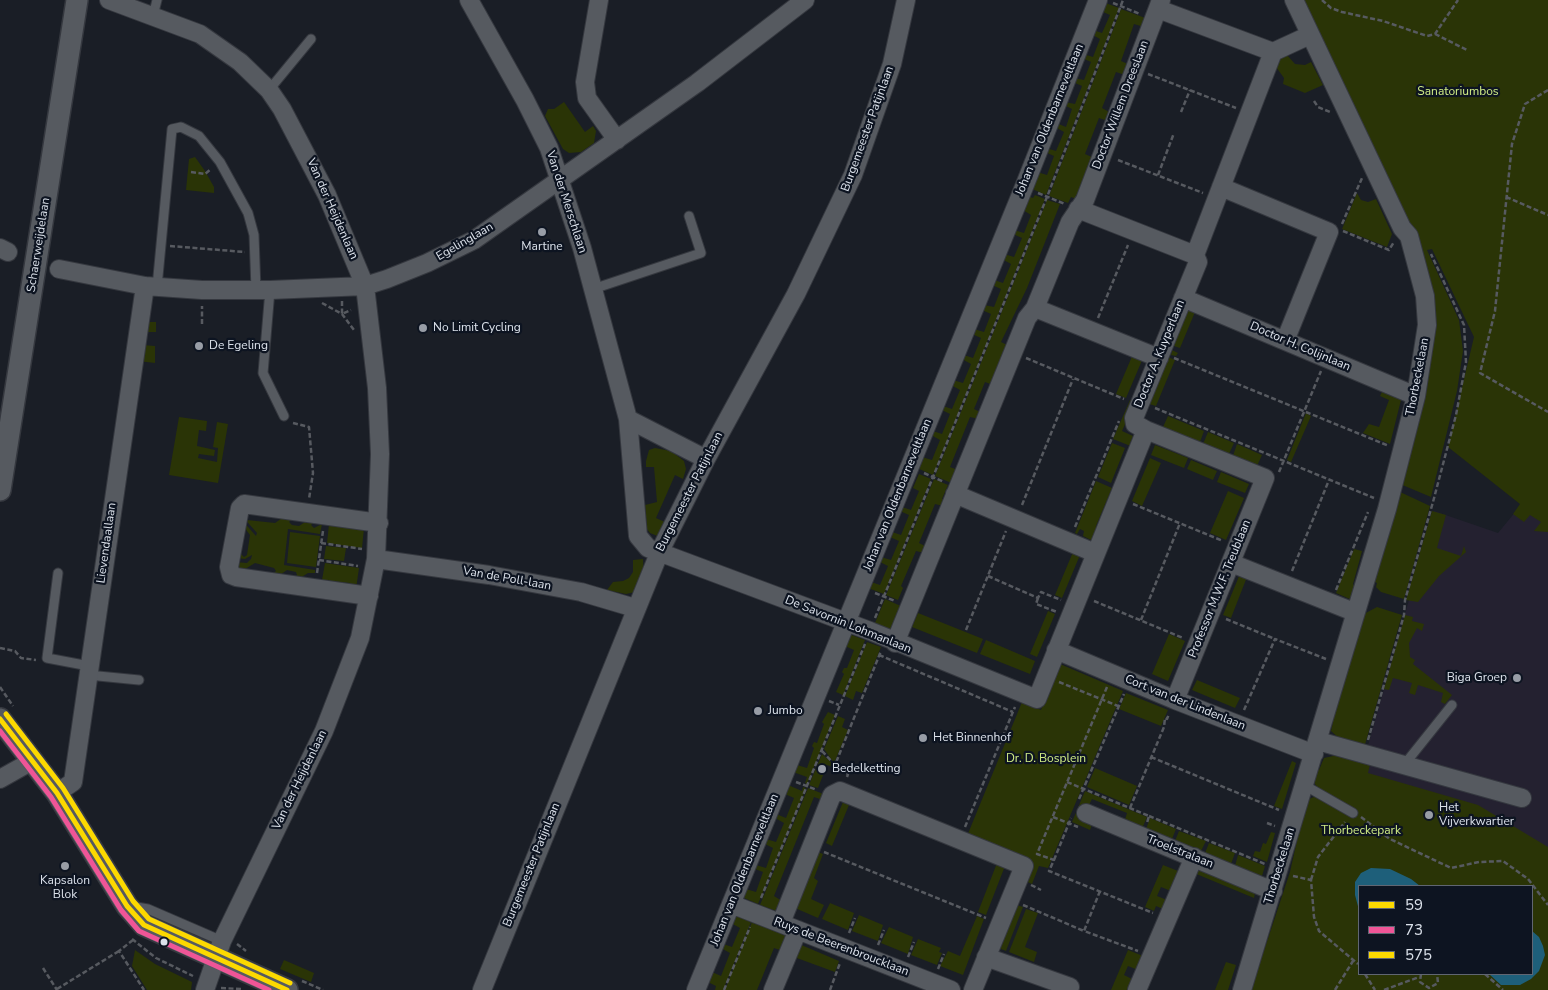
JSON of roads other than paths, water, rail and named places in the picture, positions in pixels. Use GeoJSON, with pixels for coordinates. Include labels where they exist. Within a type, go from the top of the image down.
{"type":"FeatureCollection","features":[{"type":"Feature","properties":{"kind":"street","name":"Schaerweijdelaan"},"geometry":{"type":"LineString","coordinates":[[0,490],[77,0]]}},
{"type":"Feature","properties":{"kind":"street","name":"Van der Heijdenlaan"},"geometry":{"type":"LineString","coordinates":[[108,0],[155,8],[200,34],[240,62],[269,90],[307,152],[366,294],[378,416],[380,454],[379,523],[368,558],[369,596],[360,638],[324,731],[218,949],[206,986]]}},
{"type":"Feature","properties":{"kind":"street","name":"Van der Merschlaan"},"geometry":{"type":"LineString","coordinates":[[469,0],[525,100],[549,148],[593,289],[628,419],[638,536],[648,548],[660,551]]}},
{"type":"Feature","properties":{"kind":"street"},"geometry":{"type":"LineString","coordinates":[[599,0],[585,82],[587,98],[617,140]]}},
{"type":"Feature","properties":{"kind":"street","name":"Egelinglaan"},"geometry":{"type":"LineString","coordinates":[[59,269],[151,286],[263,290],[343,287],[366,294],[474,240],[697,83],[805,0]]}},
{"type":"Feature","properties":{"kind":"street","name":"Burgemeester Patijnlaan"},"geometry":{"type":"LineString","coordinates":[[482,990],[635,608],[660,551],[706,459],[796,294],[852,176],[892,64],[906,0]]}},
{"type":"Feature","properties":{"kind":"street","name":"Johan van Oldenbarneveltlaan"},"geometry":{"type":"LineString","coordinates":[[696,990],[1024,187],[1098,0]]}},
{"type":"Feature","properties":{"kind":"street","name":"Thorbeckelaan"},"geometry":{"type":"LineString","coordinates":[[1242,990],[1279,872],[1354,612],[1387,509],[1416,396],[1427,325],[1425,296],[1406,232],[1294,0]]}},
{"type":"Feature","properties":{"kind":"street"},"geometry":{"type":"LineString","coordinates":[[1158,9],[1272,52],[1310,35]]}},
{"type":"Feature","properties":{"kind":"street","name":"Doctor Willem Dreeslaan"},"geometry":{"type":"LineString","coordinates":[[1078,209],[1085,200],[1158,9]]}},
{"type":"Feature","properties":{"kind":"street","name":"Doctor A. Kuyperlaan"},"geometry":{"type":"LineString","coordinates":[[1146,430],[1135,424],[1134,418],[1198,262],[1195,255],[1272,52]]}},
{"type":"Feature","properties":{"kind":"street"},"geometry":{"type":"LineString","coordinates":[[1219,192],[1329,232],[1286,342]]}},
{"type":"Feature","properties":{"kind":"street"},"geometry":{"type":"LineString","coordinates":[[895,644],[1027,318],[1035,308],[1070,222],[1078,209],[1195,255]]}},
{"type":"Feature","properties":{"kind":"street","name":"Lievendaallaan"},"geometry":{"type":"LineString","coordinates":[[57,792],[73,782],[88,671],[151,286]]}},
{"type":"Feature","properties":{"kind":"street","name":"Doctor H. Colijnlaan"},"geometry":{"type":"LineString","coordinates":[[1183,298],[1416,396]]}},
{"type":"Feature","properties":{"kind":"street"},"geometry":{"type":"LineString","coordinates":[[1035,308],[1160,355]]}},
{"type":"Feature","properties":{"kind":"street"},"geometry":{"type":"LineString","coordinates":[[628,419],[706,459]]}},
{"type":"Feature","properties":{"kind":"street"},"geometry":{"type":"LineString","coordinates":[[1056,650],[1070,598],[1095,553],[1146,430]]}},
{"type":"Feature","properties":{"kind":"street","name":"Professor M.W.F. Treublaan"},"geometry":{"type":"LineString","coordinates":[[1146,430],[1265,478],[1174,700]]}},
{"type":"Feature","properties":{"kind":"street"},"geometry":{"type":"LineString","coordinates":[[955,494],[1095,553]]}},
{"type":"Feature","properties":{"kind":"street"},"geometry":{"type":"LineString","coordinates":[[369,596],[236,577],[231,575],[229,567],[240,508],[244,504],[379,523]]}},
{"type":"Feature","properties":{"kind":"street","name":"De Savornin Lohmanlaan"},"geometry":{"type":"LineString","coordinates":[[660,551],[1029,696],[1056,650]]}},
{"type":"Feature","properties":{"kind":"street"},"geometry":{"type":"LineString","coordinates":[[1235,555],[1286,585],[1354,612]]}},
{"type":"Feature","properties":{"kind":"street","name":"Van de Poll-laan"},"geometry":{"type":"LineString","coordinates":[[368,558],[489,574],[562,588],[635,608]]}},
{"type":"Feature","properties":{"kind":"street","name":"Cort van der Lindenlaan"},"geometry":{"type":"LineString","coordinates":[[1056,650],[1174,700],[1316,747]]}},
{"type":"Feature","properties":{"kind":"street"},"geometry":{"type":"LineString","coordinates":[[0,719],[57,792],[127,906],[144,925],[218,949],[288,990]]}},
{"type":"Feature","properties":{"kind":"street"},"geometry":{"type":"LineString","coordinates":[[1316,747],[1364,754],[1522,798]]}},
{"type":"Feature","properties":{"kind":"street"},"geometry":{"type":"LineString","coordinates":[[0,779],[32,762]]}},
{"type":"Feature","properties":{"kind":"street"},"geometry":{"type":"LineString","coordinates":[[781,923],[836,793],[1024,866],[973,990]]}},
{"type":"Feature","properties":{"kind":"street","name":"Troelstralaan"},"geometry":{"type":"LineString","coordinates":[[1078,811],[1273,891]]}},
{"type":"Feature","properties":{"kind":"street"},"geometry":{"type":"LineString","coordinates":[[1138,990],[1194,858]]}},
{"type":"Feature","properties":{"kind":"street","name":"Ruys de Beerenbroucklaan"},"geometry":{"type":"LineString","coordinates":[[731,904],[798,930],[914,983],[951,990]]}},
{"type":"Feature","properties":{"kind":"street"},"geometry":{"type":"LineString","coordinates":[[773,990],[798,930]]}},
{"type":"Feature","properties":{"kind":"street"},"geometry":{"type":"LineString","coordinates":[[986,957],[1070,988]]}},
{"type":"Feature","properties":{"kind":"lane"},"geometry":{"type":"LineString","coordinates":[[269,90],[311,39]]}},
{"type":"Feature","properties":{"kind":"lane"},"geometry":{"type":"LineString","coordinates":[[151,286],[161,245],[172,130],[181,127],[199,136],[220,162],[248,213],[254,235],[254,253],[263,290],[263,373],[284,416]]}},
{"type":"Feature","properties":{"kind":"lane"},"geometry":{"type":"LineString","coordinates":[[593,289],[700,253],[689,216]]}},
{"type":"Feature","properties":{"kind":"lane"},"geometry":{"type":"LineString","coordinates":[[58,573],[47,658],[88,671],[139,680]]}},
{"type":"Feature","properties":{"kind":"lane"},"geometry":{"type":"LineString","coordinates":[[1404,765],[1452,705]]}},
{"type":"Feature","properties":{"kind":"lane"},"geometry":{"type":"LineString","coordinates":[[1304,785],[1353,813]]}},
{"type":"Feature","properties":{"kind":"lane"},"geometry":{"type":"LineString","coordinates":[[127,906],[148,909],[218,949]]}},
{"type":"Feature","properties":{"kind":"water"},"geometry":{"type":"Polygon","coordinates":[[[1371,868],[1390,869],[1419,885],[1358,885],[1358,906],[1355,895],[1355,882],[1361,873],[1371,868]]]}},
{"type":"Feature","properties":{"kind":"water"},"geometry":{"type":"Polygon","coordinates":[[[1533,932],[1539,937],[1545,955],[1539,971],[1531,979],[1520,985],[1501,985],[1490,975],[1533,975],[1533,932]]]}},
{"type":"Feature","properties":{"kind":"place","name":"Martine"},"geometry":{"type":"Point","coordinates":[542,232]}},
{"type":"Feature","properties":{"kind":"place","name":"No Limit Cycling"},"geometry":{"type":"Point","coordinates":[423,328]}},
{"type":"Feature","properties":{"kind":"place","name":"De Egeling"},"geometry":{"type":"Point","coordinates":[199,346]}},
{"type":"Feature","properties":{"kind":"place","name":"Biga Groep"},"geometry":{"type":"Point","coordinates":[1517,678]}},
{"type":"Feature","properties":{"kind":"place","name":"Jumbo"},"geometry":{"type":"Point","coordinates":[758,711]}},
{"type":"Feature","properties":{"kind":"place","name":"Het Binnenhof"},"geometry":{"type":"Point","coordinates":[923,738]}},
{"type":"Feature","properties":{"kind":"place","name":"Bedelketting"},"geometry":{"type":"Point","coordinates":[822,769]}},
{"type":"Feature","properties":{"kind":"place","name":"Het Vijverkwartier"},"geometry":{"type":"Point","coordinates":[1429,815]}},
{"type":"Feature","properties":{"kind":"place","name":"Kapsalon Blok"},"geometry":{"type":"Point","coordinates":[65,866]}},
{"type":"Feature","properties":{"kind":"park label","name":"Sanatoriumbos"},"geometry":{"type":"Point","coordinates":[1458,92]}},
{"type":"Feature","properties":{"kind":"park label","name":"Dr. D. Bosplein"},"geometry":{"type":"Point","coordinates":[1046,759]}},
{"type":"Feature","properties":{"kind":"park label","name":"Thorbeckepark"},"geometry":{"type":"Point","coordinates":[1361,831]}}]}
